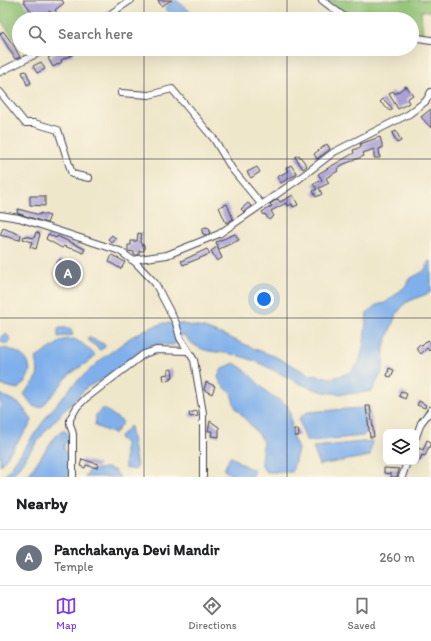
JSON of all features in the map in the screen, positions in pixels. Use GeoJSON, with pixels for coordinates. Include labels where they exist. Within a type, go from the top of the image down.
{"type":"FeatureCollection","features":[{"type":"Feature","properties":{"kind":"street"},"geometry":{"type":"LineString","coordinates":[[113,12],[131,0]]}},
{"type":"Feature","properties":{"kind":"street"},"geometry":{"type":"LineString","coordinates":[[322,0],[338,12]]}},
{"type":"Feature","properties":{"kind":"street"},"geometry":{"type":"LineString","coordinates":[[419,38],[431,40]]}},
{"type":"Feature","properties":{"kind":"street"},"geometry":{"type":"LineString","coordinates":[[0,72],[32,56]]}},
{"type":"Feature","properties":{"kind":"street"},"geometry":{"type":"LineString","coordinates":[[121,93],[149,95],[172,89],[214,139],[232,169],[261,204]]}},
{"type":"Feature","properties":{"kind":"street"},"geometry":{"type":"LineString","coordinates":[[0,92],[25,124],[34,123],[58,130],[72,174],[89,178]]}},
{"type":"Feature","properties":{"kind":"street"},"geometry":{"type":"LineString","coordinates":[[132,260],[167,255],[219,234],[334,152],[409,114],[426,101],[431,92]]}},
{"type":"Feature","properties":{"kind":"street"},"geometry":{"type":"LineString","coordinates":[[0,214],[19,218],[120,251],[132,260],[155,284],[176,323],[180,338],[194,360],[203,413],[203,477]]}},
{"type":"Feature","properties":{"kind":"street"},"geometry":{"type":"LineString","coordinates":[[73,477],[74,434],[70,424],[70,419],[77,407],[86,398],[144,354],[156,350],[188,351]]}},
{"type":"Feature","properties":{"kind":"street"},"geometry":{"type":"LineString","coordinates":[[419,429],[421,423],[431,410]]}},
{"type":"Feature","properties":{"kind":"street"},"geometry":{"type":"LineString","coordinates":[[402,477],[406,465]]}},
{"type":"Feature","properties":{"kind":"green space"},"geometry":{"type":"Polygon","coordinates":[[[0,0],[21,0],[29,12],[12,12],[12,37],[0,19],[0,0]]]}},
{"type":"Feature","properties":{"kind":"green space"},"geometry":{"type":"Polygon","coordinates":[[[326,0],[431,0],[431,11],[421,11],[423,35],[419,35],[419,12],[342,12],[326,0]]]}},
{"type":"Feature","properties":{"kind":"water"},"geometry":{"type":"Polygon","coordinates":[[[176,0],[191,12],[168,12],[165,7],[176,0]]]}},
{"type":"Feature","properties":{"kind":"water"},"geometry":{"type":"Polygon","coordinates":[[[429,261],[431,261],[431,292],[405,303],[396,315],[384,346],[383,370],[372,391],[336,394],[313,389],[247,358],[208,351],[196,346],[184,335],[177,336],[176,343],[173,345],[156,344],[146,347],[103,379],[87,387],[46,430],[12,476],[4,477],[50,412],[72,386],[103,358],[130,338],[144,330],[164,323],[182,324],[204,328],[276,357],[311,375],[332,378],[349,373],[359,363],[364,343],[367,313],[376,305],[385,303],[406,286],[409,279],[424,271],[429,261]]]}},
{"type":"Feature","properties":{"kind":"water"},"geometry":{"type":"Polygon","coordinates":[[[70,328],[73,335],[58,337],[58,329],[70,328]]]}},
{"type":"Feature","properties":{"kind":"water"},"geometry":{"type":"Polygon","coordinates":[[[3,335],[7,335],[9,339],[7,343],[3,343],[1,341],[1,337],[3,335]]]}},
{"type":"Feature","properties":{"kind":"water"},"geometry":{"type":"Polygon","coordinates":[[[88,337],[104,344],[105,347],[100,350],[88,340],[88,337]]]}},
{"type":"Feature","properties":{"kind":"water"},"geometry":{"type":"Polygon","coordinates":[[[74,339],[83,344],[95,355],[92,359],[70,374],[42,407],[34,407],[24,394],[35,381],[37,375],[38,371],[36,358],[63,340],[74,339]]]}},
{"type":"Feature","properties":{"kind":"water"},"geometry":{"type":"Polygon","coordinates":[[[0,348],[5,348],[16,352],[28,363],[30,368],[29,374],[18,389],[0,385],[0,348]]]}},
{"type":"Feature","properties":{"kind":"water"},"geometry":{"type":"Polygon","coordinates":[[[234,363],[245,370],[268,393],[287,405],[290,412],[293,438],[298,449],[292,472],[268,472],[264,470],[261,462],[263,444],[261,437],[235,407],[231,393],[221,384],[218,377],[222,369],[234,363]]]}},
{"type":"Feature","properties":{"kind":"water"},"geometry":{"type":"Polygon","coordinates":[[[0,394],[20,404],[32,420],[30,425],[0,466],[0,394]]]}},
{"type":"Feature","properties":{"kind":"water"},"geometry":{"type":"Polygon","coordinates":[[[361,408],[365,410],[367,432],[363,436],[312,441],[306,440],[299,420],[301,416],[308,412],[361,408]]]}},
{"type":"Feature","properties":{"kind":"water"},"geometry":{"type":"Polygon","coordinates":[[[102,409],[106,410],[123,422],[114,434],[95,426],[96,415],[102,409]]]}},
{"type":"Feature","properties":{"kind":"water"},"geometry":{"type":"Polygon","coordinates":[[[130,426],[137,468],[135,470],[125,468],[125,443],[119,438],[130,426]]]}},
{"type":"Feature","properties":{"kind":"water"},"geometry":{"type":"Polygon","coordinates":[[[64,430],[69,435],[69,440],[64,445],[64,449],[68,456],[69,477],[27,477],[56,435],[64,430]]]}},
{"type":"Feature","properties":{"kind":"water"},"geometry":{"type":"Polygon","coordinates":[[[372,441],[370,456],[319,465],[313,447],[372,441]]]}},
{"type":"Feature","properties":{"kind":"water"},"geometry":{"type":"Polygon","coordinates":[[[230,456],[250,469],[253,468],[253,477],[234,477],[224,470],[230,456]]]}},
{"type":"Feature","properties":{"kind":"water"},"geometry":{"type":"Polygon","coordinates":[[[106,468],[114,470],[120,477],[84,477],[90,470],[106,468]]]}},
{"type":"Feature","properties":{"kind":"building"},"geometry":{"type":"Polygon","coordinates":[[[23,0],[62,0],[64,3],[55,10],[56,12],[32,12],[23,0]]]}},
{"type":"Feature","properties":{"kind":"building"},"geometry":{"type":"Polygon","coordinates":[[[158,0],[172,0],[161,6],[158,0]]]}},
{"type":"Feature","properties":{"kind":"building"},"geometry":{"type":"Polygon","coordinates":[[[3,31],[12,43],[12,54],[0,34],[3,31]]]}},
{"type":"Feature","properties":{"kind":"building"},"geometry":{"type":"Polygon","coordinates":[[[13,56],[20,57],[15,59],[13,56]]]}},
{"type":"Feature","properties":{"kind":"building"},"geometry":{"type":"Polygon","coordinates":[[[51,56],[70,56],[61,60],[62,62],[53,67],[48,58],[51,56]]]}},
{"type":"Feature","properties":{"kind":"building"},"geometry":{"type":"Polygon","coordinates":[[[41,62],[45,69],[37,73],[33,66],[41,62]]]}},
{"type":"Feature","properties":{"kind":"building"},"geometry":{"type":"Polygon","coordinates":[[[26,71],[31,83],[27,85],[22,72],[26,71]]]}},
{"type":"Feature","properties":{"kind":"building"},"geometry":{"type":"Polygon","coordinates":[[[406,86],[413,95],[407,99],[409,103],[398,109],[389,94],[393,91],[395,94],[406,86]]]}},
{"type":"Feature","properties":{"kind":"building"},"geometry":{"type":"Polygon","coordinates":[[[383,99],[393,109],[390,111],[380,102],[383,99]]]}},
{"type":"Feature","properties":{"kind":"building"},"geometry":{"type":"Polygon","coordinates":[[[431,109],[431,128],[421,117],[431,109]]]}},
{"type":"Feature","properties":{"kind":"building"},"geometry":{"type":"Polygon","coordinates":[[[396,131],[401,141],[397,143],[392,133],[396,131]]]}},
{"type":"Feature","properties":{"kind":"building"},"geometry":{"type":"Polygon","coordinates":[[[380,137],[382,148],[379,149],[380,158],[374,158],[374,149],[363,153],[364,156],[342,165],[337,169],[338,171],[326,178],[329,183],[319,188],[322,194],[316,197],[313,191],[317,189],[313,184],[322,180],[318,174],[354,153],[353,150],[361,147],[360,144],[380,137]]]}},
{"type":"Feature","properties":{"kind":"building"},"geometry":{"type":"Polygon","coordinates":[[[327,144],[330,149],[317,159],[314,154],[327,144]]]}},
{"type":"Feature","properties":{"kind":"building"},"geometry":{"type":"Polygon","coordinates":[[[299,155],[307,166],[303,169],[295,157],[299,155]]]}},
{"type":"Feature","properties":{"kind":"building"},"geometry":{"type":"Polygon","coordinates":[[[291,165],[297,174],[281,183],[277,177],[288,171],[286,168],[291,165]]]}},
{"type":"Feature","properties":{"kind":"building"},"geometry":{"type":"Polygon","coordinates":[[[257,167],[260,172],[251,178],[247,172],[257,167]]]}},
{"type":"Feature","properties":{"kind":"building"},"geometry":{"type":"Polygon","coordinates":[[[293,195],[298,205],[293,207],[292,204],[288,206],[286,203],[271,211],[274,216],[269,220],[262,212],[272,206],[270,204],[278,199],[280,202],[293,195]]]}},
{"type":"Feature","properties":{"kind":"building"},"geometry":{"type":"Polygon","coordinates":[[[30,196],[45,196],[45,206],[30,205],[30,196]]]}},
{"type":"Feature","properties":{"kind":"building"},"geometry":{"type":"Polygon","coordinates":[[[248,203],[251,206],[244,212],[241,209],[248,203]]]}},
{"type":"Feature","properties":{"kind":"building"},"geometry":{"type":"Polygon","coordinates":[[[227,204],[233,219],[226,223],[219,207],[227,204]]]}},
{"type":"Feature","properties":{"kind":"building"},"geometry":{"type":"Polygon","coordinates":[[[18,209],[50,216],[47,223],[17,213],[18,209]]]}},
{"type":"Feature","properties":{"kind":"building"},"geometry":{"type":"Polygon","coordinates":[[[204,227],[208,227],[210,231],[208,235],[204,235],[202,233],[202,229],[204,227]]]}},
{"type":"Feature","properties":{"kind":"building"},"geometry":{"type":"Polygon","coordinates":[[[3,228],[21,235],[20,240],[0,235],[3,228]]]}},
{"type":"Feature","properties":{"kind":"building"},"geometry":{"type":"Polygon","coordinates":[[[36,232],[40,234],[36,249],[30,247],[32,242],[23,239],[24,236],[34,238],[36,232]]]}},
{"type":"Feature","properties":{"kind":"building"},"geometry":{"type":"Polygon","coordinates":[[[138,233],[142,234],[140,242],[144,245],[144,251],[139,251],[139,255],[134,255],[134,252],[128,251],[128,245],[131,245],[131,241],[137,241],[138,233]]]}},
{"type":"Feature","properties":{"kind":"building"},"geometry":{"type":"Polygon","coordinates":[[[48,234],[56,238],[57,236],[85,249],[83,253],[64,246],[62,248],[46,239],[48,234]]]}},
{"type":"Feature","properties":{"kind":"building"},"geometry":{"type":"Polygon","coordinates":[[[235,234],[239,240],[219,249],[216,242],[235,234]]]}},
{"type":"Feature","properties":{"kind":"building"},"geometry":{"type":"Polygon","coordinates":[[[112,235],[116,239],[112,243],[108,239],[112,235]]]}},
{"type":"Feature","properties":{"kind":"building"},"geometry":{"type":"Polygon","coordinates":[[[217,247],[222,258],[217,261],[211,251],[217,247]]]}},
{"type":"Feature","properties":{"kind":"building"},"geometry":{"type":"Polygon","coordinates":[[[207,249],[210,254],[183,265],[181,261],[207,249]]]}},
{"type":"Feature","properties":{"kind":"building"},"geometry":{"type":"Polygon","coordinates":[[[112,255],[125,262],[121,269],[109,262],[112,255]]]}},
{"type":"Feature","properties":{"kind":"building"},"geometry":{"type":"Polygon","coordinates":[[[60,259],[66,262],[67,261],[70,264],[69,266],[76,271],[72,277],[66,273],[68,271],[56,264],[60,259]]]}},
{"type":"Feature","properties":{"kind":"building"},"geometry":{"type":"Polygon","coordinates":[[[428,340],[431,343],[431,349],[429,351],[427,348],[421,354],[416,348],[420,344],[422,346],[428,340]]]}},
{"type":"Feature","properties":{"kind":"building"},"geometry":{"type":"Polygon","coordinates":[[[389,368],[394,370],[391,377],[387,376],[389,368]]]}},
{"type":"Feature","properties":{"kind":"building"},"geometry":{"type":"Polygon","coordinates":[[[172,369],[173,377],[170,378],[170,380],[164,381],[163,375],[168,374],[168,370],[172,369]]]}},
{"type":"Feature","properties":{"kind":"building"},"geometry":{"type":"Polygon","coordinates":[[[206,382],[215,386],[212,394],[204,390],[206,382]]]}},
{"type":"Feature","properties":{"kind":"building"},"geometry":{"type":"Polygon","coordinates":[[[401,391],[407,394],[405,399],[399,396],[401,391]]]}},
{"type":"Feature","properties":{"kind":"building"},"geometry":{"type":"Polygon","coordinates":[[[419,401],[426,405],[425,408],[417,405],[419,401]]]}},
{"type":"Feature","properties":{"kind":"building"},"geometry":{"type":"Polygon","coordinates":[[[366,406],[370,406],[374,437],[370,437],[366,406]]]}},
{"type":"Feature","properties":{"kind":"building"},"geometry":{"type":"Polygon","coordinates":[[[197,411],[198,416],[190,417],[189,413],[197,411]]]}},
{"type":"Feature","properties":{"kind":"building"},"geometry":{"type":"Polygon","coordinates":[[[210,421],[219,427],[219,437],[211,436],[212,431],[208,431],[210,421]]]}},
{"type":"Feature","properties":{"kind":"building"},"geometry":{"type":"Polygon","coordinates":[[[294,429],[298,429],[299,436],[295,436],[294,429]]]}},
{"type":"Feature","properties":{"kind":"building"},"geometry":{"type":"Polygon","coordinates":[[[427,440],[431,442],[431,447],[429,447],[425,456],[422,455],[419,461],[419,448],[423,450],[427,440]]]}},
{"type":"Feature","properties":{"kind":"building"},"geometry":{"type":"Polygon","coordinates":[[[82,459],[98,464],[97,468],[86,465],[85,468],[80,466],[82,459]]]}},
{"type":"Feature","properties":{"kind":"building"},"geometry":{"type":"Polygon","coordinates":[[[384,468],[399,469],[397,477],[391,477],[391,474],[384,473],[384,468]]]}},
{"type":"Feature","properties":{"kind":"place","name":"Panchakanya Devi Mandir"},"geometry":{"type":"Point","coordinates":[68,273]}}]}
